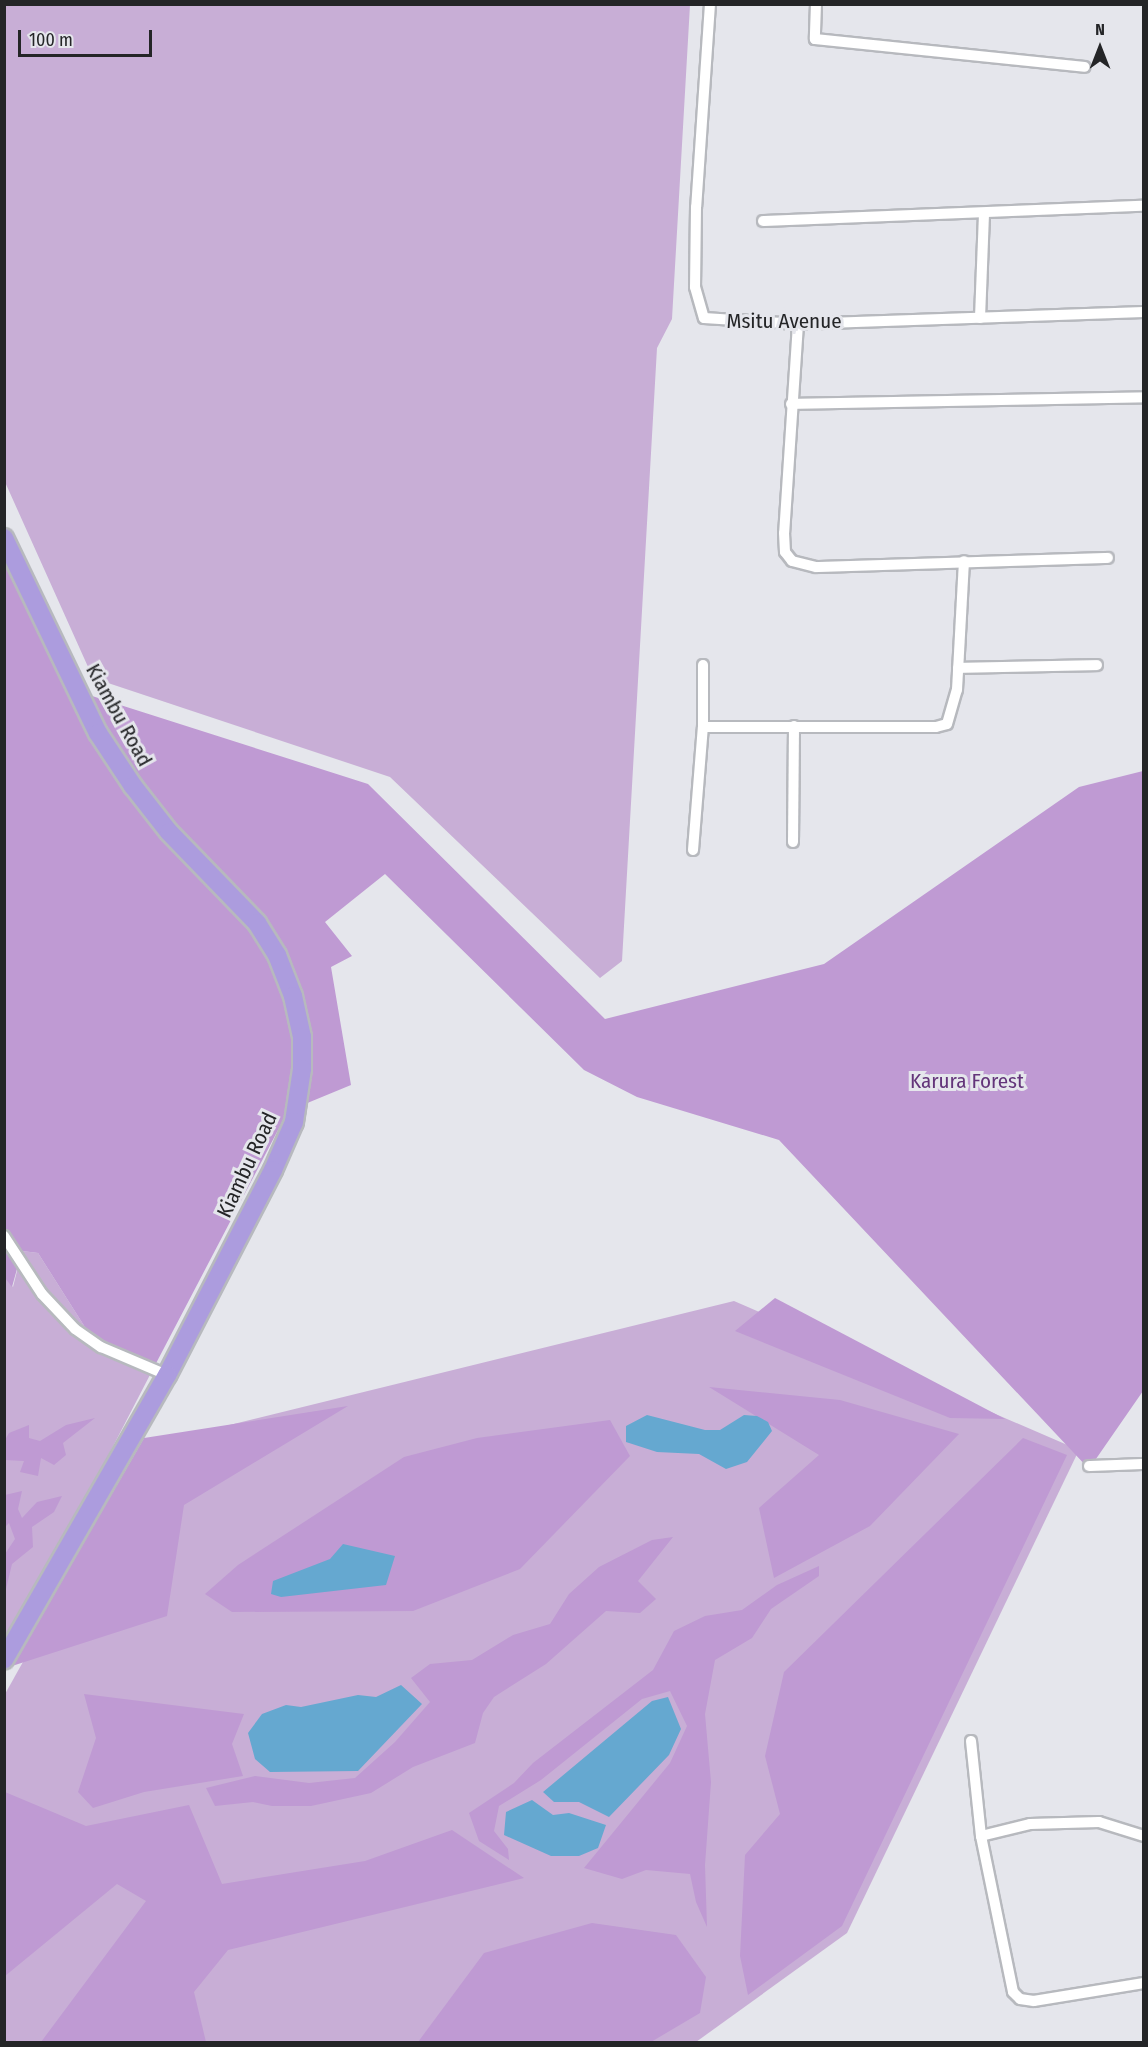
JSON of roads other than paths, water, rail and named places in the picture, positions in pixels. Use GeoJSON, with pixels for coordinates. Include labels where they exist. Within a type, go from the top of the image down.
{"type":"FeatureCollection","features":[{"type":"Feature","properties":{"kind":"highway","name":"Kiambu Road"},"geometry":{"type":"LineString","coordinates":[[4,538],[98,732],[133,786],[169,832],[257,923],[277,955],[293,996],[302,1036],[299,1101],[294,1122],[167,1374],[4,1660]]}},
{"type":"Feature","properties":{"kind":"street","name":"Msitu Avenue"},"geometry":{"type":"LineString","coordinates":[[710,4],[696,207],[697,303],[709,320],[798,324],[1143,312]]}},
{"type":"Feature","properties":{"kind":"street"},"geometry":{"type":"LineString","coordinates":[[816,4],[815,39],[1085,67]]}},
{"type":"Feature","properties":{"kind":"street"},"geometry":{"type":"LineString","coordinates":[[763,221],[1143,206]]}},
{"type":"Feature","properties":{"kind":"street"},"geometry":{"type":"LineString","coordinates":[[980,318],[984,213]]}},
{"type":"Feature","properties":{"kind":"street"},"geometry":{"type":"LineString","coordinates":[[798,324],[784,533],[785,552],[792,561],[816,567],[1108,558]]}},
{"type":"Feature","properties":{"kind":"street"},"geometry":{"type":"LineString","coordinates":[[791,404],[1143,397]]}},
{"type":"Feature","properties":{"kind":"street"},"geometry":{"type":"LineString","coordinates":[[704,727],[936,727],[947,724],[954,707],[964,561]]}},
{"type":"Feature","properties":{"kind":"street"},"geometry":{"type":"LineString","coordinates":[[693,850],[704,727],[703,665]]}},
{"type":"Feature","properties":{"kind":"street"},"geometry":{"type":"LineString","coordinates":[[958,668],[1097,665]]}},
{"type":"Feature","properties":{"kind":"street"},"geometry":{"type":"LineString","coordinates":[[793,842],[794,726]]}},
{"type":"Feature","properties":{"kind":"street"},"geometry":{"type":"LineString","coordinates":[[4,1236],[42,1294],[75,1329],[100,1347],[167,1374]]}},
{"type":"Feature","properties":{"kind":"street"},"geometry":{"type":"LineString","coordinates":[[1089,1466],[1143,1464]]}},
{"type":"Feature","properties":{"kind":"street"},"geometry":{"type":"LineString","coordinates":[[971,1741],[981,1836],[1013,1992],[1020,1999],[1034,2001],[1143,1983]]}},
{"type":"Feature","properties":{"kind":"street"},"geometry":{"type":"LineString","coordinates":[[981,1836],[1030,1824],[1100,1822],[1143,1836]]}},
{"type":"Feature","properties":{"kind":"water"},"geometry":{"type":"Polygon","coordinates":[[[647,1415],[705,1430],[720,1430],[744,1415],[757,1416],[768,1422],[772,1431],[747,1462],[726,1469],[699,1454],[657,1452],[626,1442],[626,1426],[647,1415]]]}},
{"type":"Feature","properties":{"kind":"water"},"geometry":{"type":"Polygon","coordinates":[[[343,1544],[395,1556],[386,1585],[281,1597],[271,1594],[273,1581],[330,1559],[343,1544]]]}},
{"type":"Feature","properties":{"kind":"water"},"geometry":{"type":"Polygon","coordinates":[[[401,1685],[422,1704],[358,1771],[270,1772],[255,1759],[248,1733],[262,1714],[286,1705],[301,1707],[358,1695],[376,1697],[401,1685]]]}},
{"type":"Feature","properties":{"kind":"water"},"geometry":{"type":"Polygon","coordinates":[[[668,1697],[681,1729],[669,1755],[609,1817],[579,1802],[554,1802],[543,1792],[652,1701],[668,1697]]]}},
{"type":"Feature","properties":{"kind":"water"},"geometry":{"type":"Polygon","coordinates":[[[532,1800],[553,1815],[569,1813],[606,1825],[598,1848],[579,1856],[551,1856],[504,1835],[506,1812],[532,1800]]]}},
{"type":"Feature","properties":{"kind":"park label","name":"Karura Forest"},"geometry":{"type":"Point","coordinates":[967,1081]}}]}
